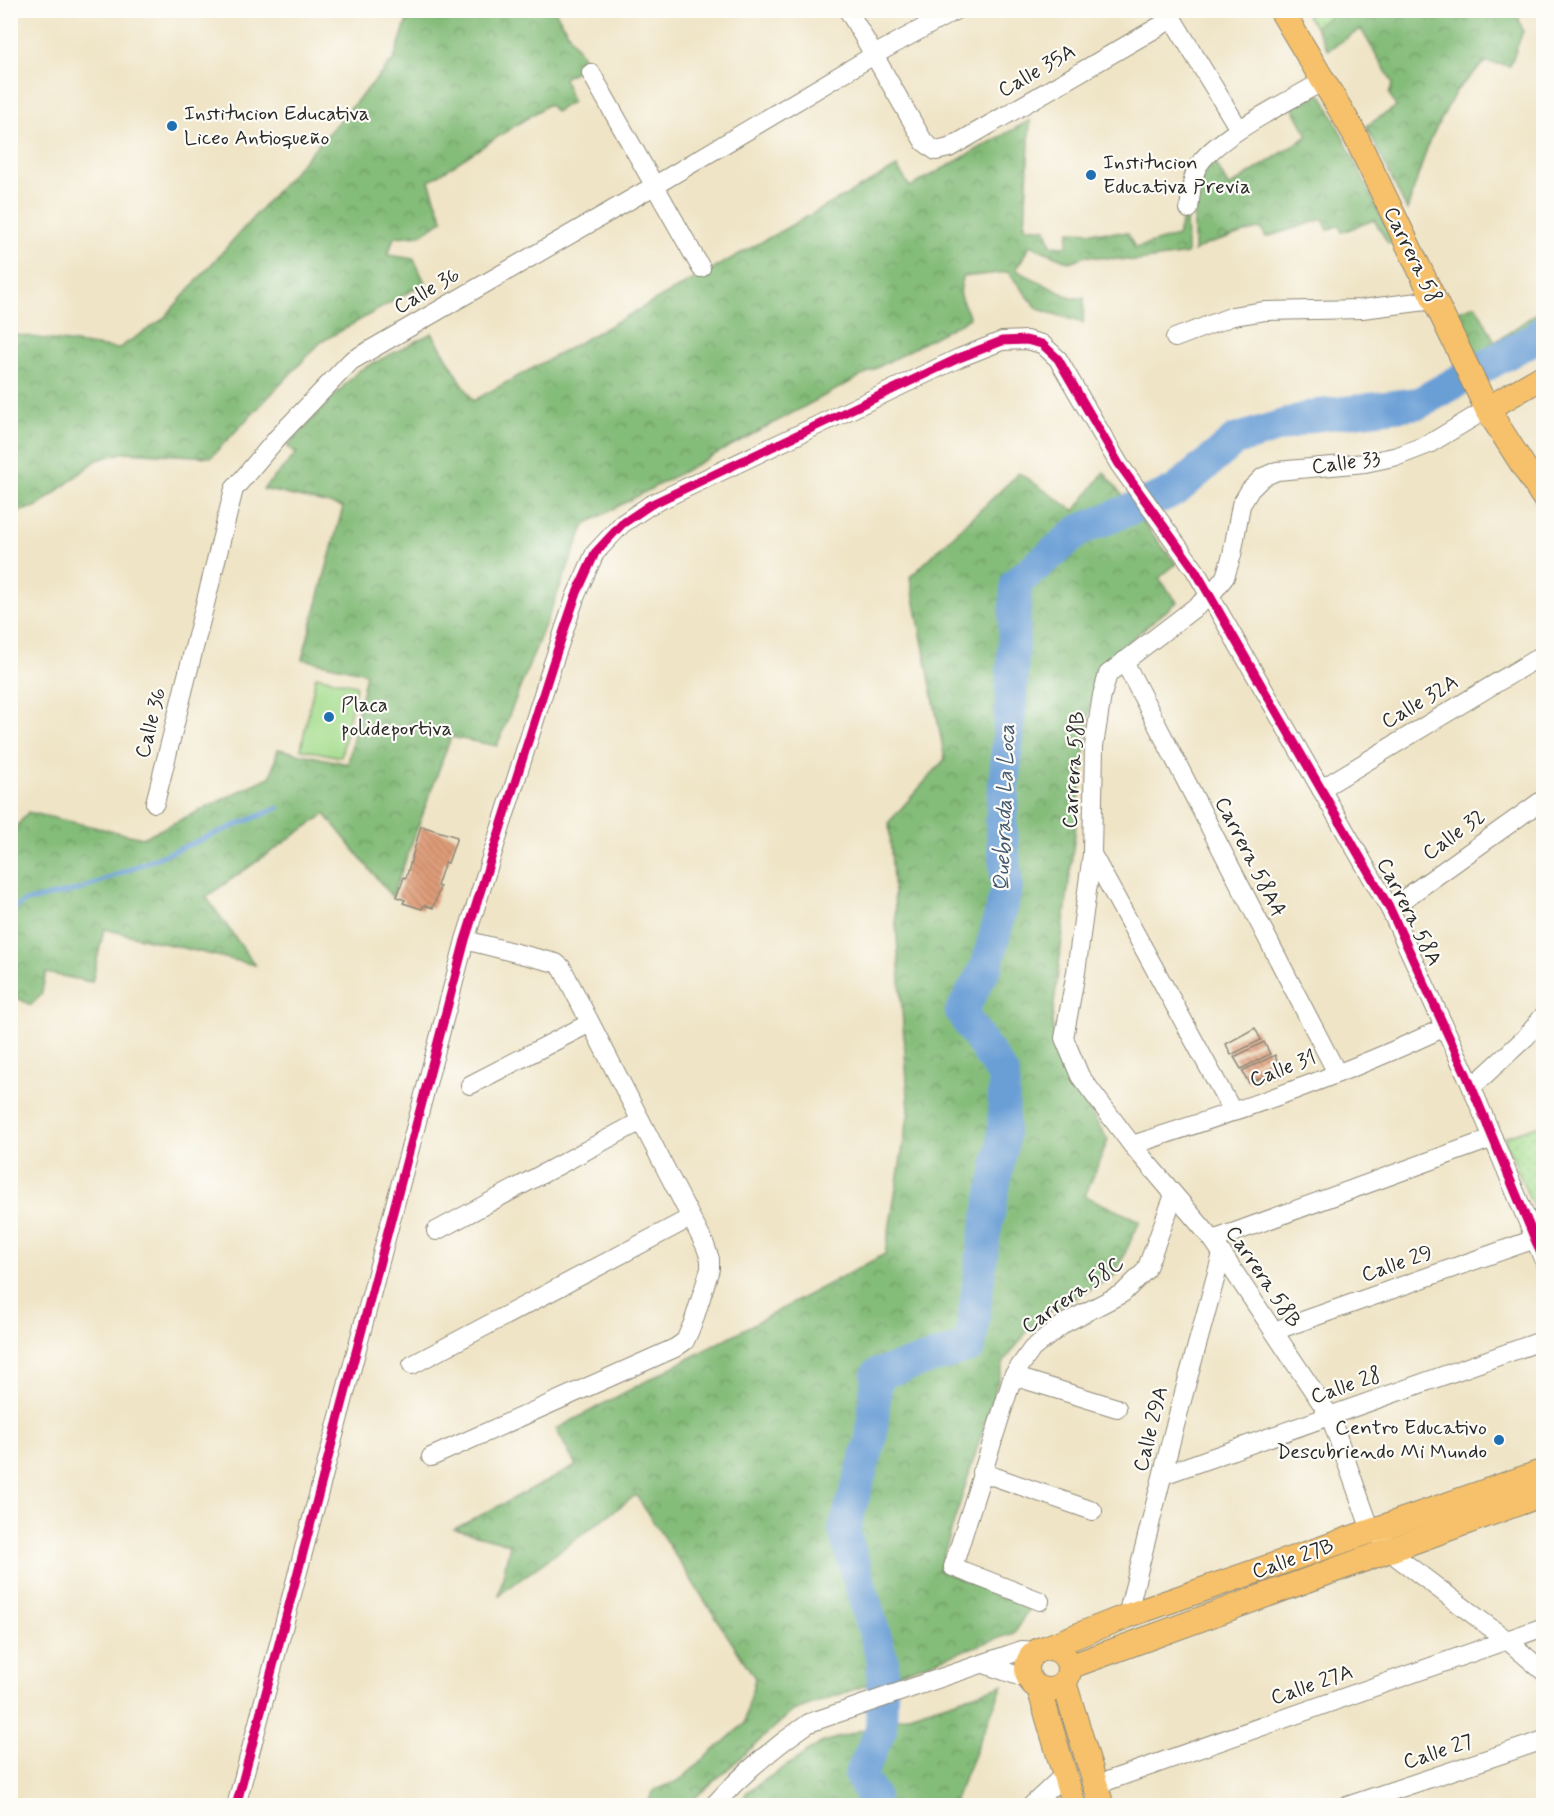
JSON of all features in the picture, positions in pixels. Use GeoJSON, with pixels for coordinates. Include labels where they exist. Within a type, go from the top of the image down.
{"type":"FeatureCollection","features":[{"type":"Feature","properties":{"kind":"main road","name":"Carrera 58"},"geometry":{"type":"LineString","coordinates":[[1281,10],[1352,129],[1487,409],[1544,498]]}},
{"type":"Feature","properties":{"kind":"main road","name":"Calle 33"},"geometry":{"type":"LineString","coordinates":[[1487,409],[1544,376]]}},
{"type":"Feature","properties":{"kind":"main road","name":"Calle 27B"},"geometry":{"type":"LineString","coordinates":[[1067,1675],[1544,1471]]}},
{"type":"Feature","properties":{"kind":"main road","name":"Calle 27B"},"geometry":{"type":"LineString","coordinates":[[1040,1650],[1127,1616],[1544,1494]]}},
{"type":"Feature","properties":{"kind":"main road"},"geometry":{"type":"LineString","coordinates":[[1074,1806],[1028,1667],[1029,1661],[1040,1650],[1058,1650],[1067,1660],[1067,1675],[1099,1795]]}},
{"type":"Feature","properties":{"kind":"main road"},"geometry":{"type":"LineString","coordinates":[[1035,1684],[1050,1690],[1067,1675]]}},
{"type":"Feature","properties":{"kind":"street"},"geometry":{"type":"LineString","coordinates":[[848,10],[874,55]]}},
{"type":"Feature","properties":{"kind":"street","name":"Calle 36"},"geometry":{"type":"LineString","coordinates":[[155,803],[234,489],[278,437],[351,361],[654,186],[874,55],[956,10]]}},
{"type":"Feature","properties":{"kind":"street"},"geometry":{"type":"LineString","coordinates":[[1170,15],[1239,129]]}},
{"type":"Feature","properties":{"kind":"street","name":"Calle 35A"},"geometry":{"type":"LineString","coordinates":[[874,55],[924,142],[936,151],[949,148],[1170,15]]}},
{"type":"Feature","properties":{"kind":"street"},"geometry":{"type":"LineString","coordinates":[[591,73],[701,268]]}},
{"type":"Feature","properties":{"kind":"street"},"geometry":{"type":"LineString","coordinates":[[1189,209],[1196,169],[1205,156],[1239,129],[1323,81]]}},
{"type":"Feature","properties":{"kind":"street"},"geometry":{"type":"LineString","coordinates":[[1176,338],[1233,316],[1264,311],[1362,309],[1434,300]]}},
{"type":"Feature","properties":{"kind":"street","name":"Carrera 58A"},"geometry":{"type":"LineString","coordinates":[[236,1806],[465,940],[576,595],[595,553],[622,524],[650,505],[959,358],[1002,341],[1026,340],[1042,344],[1058,359],[1119,464],[1195,570],[1390,909],[1472,1087],[1544,1261]]}},
{"type":"Feature","properties":{"kind":"street","name":"Calle 33"},"geometry":{"type":"LineString","coordinates":[[1210,596],[1225,577],[1232,555],[1241,505],[1250,490],[1263,477],[1277,471],[1365,463],[1398,456],[1429,444],[1487,409]]}},
{"type":"Feature","properties":{"kind":"street","name":"Carrera 58B"},"geometry":{"type":"LineString","coordinates":[[1210,596],[1108,674],[1102,695],[1094,746],[1092,854],[1076,972],[1064,1038],[1080,1076],[1132,1145],[1217,1247],[1330,1416],[1368,1522],[1398,1558],[1507,1640],[1544,1672]]}},
{"type":"Feature","properties":{"kind":"street","name":"Calle 32A"},"geometry":{"type":"LineString","coordinates":[[1321,789],[1544,654]]}},
{"type":"Feature","properties":{"kind":"street","name":"Carrera 58AA"},"geometry":{"type":"LineString","coordinates":[[1124,661],[1337,1073]]}},
{"type":"Feature","properties":{"kind":"street","name":"Calle 32"},"geometry":{"type":"LineString","coordinates":[[1390,909],[1544,798]]}},
{"type":"Feature","properties":{"kind":"street","name":"Carrera 58B"},"geometry":{"type":"LineString","coordinates":[[1092,854],[1233,1112]]}},
{"type":"Feature","properties":{"kind":"street"},"geometry":{"type":"LineString","coordinates":[[431,1457],[675,1348],[685,1341],[693,1323],[710,1269],[710,1259],[690,1218],[562,968],[556,963],[465,940]]}},
{"type":"Feature","properties":{"kind":"street"},"geometry":{"type":"LineString","coordinates":[[1472,1087],[1526,1037],[1544,1015]]}},
{"type":"Feature","properties":{"kind":"street"},"geometry":{"type":"LineString","coordinates":[[470,1085],[590,1023]]}},
{"type":"Feature","properties":{"kind":"street","name":"Calle 31"},"geometry":{"type":"LineString","coordinates":[[1132,1145],[1233,1112],[1337,1073],[1445,1027]]}},
{"type":"Feature","properties":{"kind":"street"},"geometry":{"type":"LineString","coordinates":[[436,1231],[641,1121]]}},
{"type":"Feature","properties":{"kind":"street"},"geometry":{"type":"LineString","coordinates":[[1217,1247],[1492,1138]]}},
{"type":"Feature","properties":{"kind":"street","name":"Carrera 58C"},"geometry":{"type":"LineString","coordinates":[[1040,1601],[953,1567],[1012,1376],[1032,1349],[1065,1323],[1123,1293],[1146,1270],[1174,1196]]}},
{"type":"Feature","properties":{"kind":"street"},"geometry":{"type":"LineString","coordinates":[[412,1365],[690,1218]]}},
{"type":"Feature","properties":{"kind":"street","name":"Calle 29"},"geometry":{"type":"LineString","coordinates":[[1274,1331],[1535,1239]]}},
{"type":"Feature","properties":{"kind":"street","name":"Calle 29A"},"geometry":{"type":"LineString","coordinates":[[1127,1616],[1217,1247]]}},
{"type":"Feature","properties":{"kind":"street","name":"Calle 28"},"geometry":{"type":"LineString","coordinates":[[1163,1475],[1544,1340]]}},
{"type":"Feature","properties":{"kind":"street"},"geometry":{"type":"LineString","coordinates":[[1012,1376],[1117,1408]]}},
{"type":"Feature","properties":{"kind":"street"},"geometry":{"type":"LineString","coordinates":[[981,1472],[1093,1511]]}},
{"type":"Feature","properties":{"kind":"street","name":"Calle 27A"},"geometry":{"type":"LineString","coordinates":[[1099,1795],[1544,1627]]}},
{"type":"Feature","properties":{"kind":"street","name":"Calle 27B"},"geometry":{"type":"LineString","coordinates":[[713,1806],[744,1772],[779,1743],[809,1723],[1022,1650],[1040,1650]]}},
{"type":"Feature","properties":{"kind":"street"},"geometry":{"type":"LineString","coordinates":[[984,1664],[1035,1684]]}},
{"type":"Feature","properties":{"kind":"street","name":"Calle 27"},"geometry":{"type":"LineString","coordinates":[[1347,1806],[1544,1740]]}},
{"type":"Feature","properties":{"kind":"street"},"geometry":{"type":"LineString","coordinates":[[1030,1806],[1065,1774]]}},
{"type":"Feature","properties":{"kind":"green space"},"geometry":{"type":"Polygon","coordinates":[[[1516,10],[1523,31],[1510,66],[1485,62],[1456,91],[1429,142],[1407,210],[1366,126],[1396,107],[1389,94],[1393,83],[1361,29],[1328,50],[1315,27],[1337,11],[1516,10]]]}},
{"type":"Feature","properties":{"kind":"green space"},"geometry":{"type":"Polygon","coordinates":[[[410,11],[555,11],[587,64],[564,78],[572,102],[555,112],[549,104],[429,181],[443,220],[421,235],[394,237],[388,255],[414,259],[425,283],[321,342],[211,457],[125,452],[97,460],[38,506],[11,514],[11,334],[118,349],[162,320],[394,59],[410,11]]]}},
{"type":"Feature","properties":{"kind":"green space"},"geometry":{"type":"Polygon","coordinates":[[[1304,11],[1337,11],[1315,27],[1304,11]]]}},
{"type":"Feature","properties":{"kind":"green space"},"geometry":{"type":"Polygon","coordinates":[[[1314,93],[1323,96],[1394,243],[1388,243],[1374,220],[1342,232],[1339,225],[1328,230],[1323,219],[1266,237],[1261,228],[1205,245],[1194,252],[1194,201],[1211,156],[1229,187],[1308,136],[1292,106],[1314,93]]]}},
{"type":"Feature","properties":{"kind":"green space"},"geometry":{"type":"Polygon","coordinates":[[[1030,120],[1025,227],[1046,229],[1051,245],[1067,246],[1069,231],[1128,233],[1135,248],[1177,236],[1186,211],[1187,254],[1137,261],[1086,256],[1069,262],[1030,245],[1016,270],[1071,298],[1084,298],[1083,323],[1038,309],[1008,272],[962,277],[960,296],[970,318],[585,524],[497,746],[451,737],[392,897],[325,814],[206,897],[255,965],[104,929],[92,982],[46,973],[41,995],[31,1005],[11,995],[10,835],[28,812],[143,838],[271,776],[278,749],[348,764],[366,673],[302,659],[343,507],[263,489],[296,454],[287,446],[358,371],[432,333],[473,401],[897,167],[910,187],[1030,120]]]}},
{"type":"Feature","properties":{"kind":"green space"},"geometry":{"type":"Polygon","coordinates":[[[1476,305],[1495,342],[1543,309],[1543,338],[1504,371],[1488,380],[1455,312],[1476,305]]]}},
{"type":"Feature","properties":{"kind":"green space"},"geometry":{"type":"Polygon","coordinates":[[[1104,472],[1176,564],[1159,578],[1177,602],[1095,669],[1052,1021],[1057,1059],[1108,1140],[1085,1196],[1140,1221],[1114,1276],[1036,1320],[1004,1362],[939,1570],[1029,1608],[1014,1633],[793,1711],[695,1798],[693,1805],[647,1805],[654,1790],[680,1780],[744,1724],[755,1678],[636,1495],[499,1595],[510,1544],[454,1529],[576,1466],[556,1429],[885,1254],[909,1110],[889,822],[945,759],[910,577],[1019,473],[1075,511],[1104,472]]]}},
{"type":"Feature","properties":{"kind":"green space","name":"Placa polideportiva"},"geometry":{"type":"Polygon","coordinates":[[[316,676],[356,685],[341,757],[301,749],[316,676]]]}},
{"type":"Feature","properties":{"kind":"green space"},"geometry":{"type":"Polygon","coordinates":[[[1544,1124],[1543,1232],[1504,1137],[1544,1124]]]}},
{"type":"Feature","properties":{"kind":"green space"},"geometry":{"type":"Polygon","coordinates":[[[1003,1685],[953,1805],[740,1805],[747,1792],[821,1743],[1003,1685]]]}},
{"type":"Feature","properties":{"kind":"building"},"geometry":{"type":"Polygon","coordinates":[[[421,826],[457,837],[448,863],[445,862],[433,908],[424,905],[422,909],[403,903],[405,900],[397,897],[404,877],[406,878],[421,826]]]}},
{"type":"Feature","properties":{"kind":"building"},"geometry":{"type":"Polygon","coordinates":[[[1255,1028],[1261,1040],[1231,1055],[1226,1044],[1255,1028]]]}},
{"type":"Feature","properties":{"kind":"building"},"geometry":{"type":"Polygon","coordinates":[[[1264,1042],[1270,1054],[1241,1069],[1234,1057],[1264,1042]]]}},
{"type":"Feature","properties":{"kind":"building"},"geometry":{"type":"Polygon","coordinates":[[[1275,1055],[1280,1070],[1249,1083],[1242,1071],[1275,1055]]]}},
{"type":"Feature","properties":{"kind":"waterway","name":"Quebrada La Loca"},"geometry":{"type":"LineString","coordinates":[[870,1806],[873,1796],[860,1776],[881,1729],[883,1662],[844,1530],[871,1439],[877,1374],[970,1347],[984,1239],[1003,1142],[1004,1076],[961,1012],[987,965],[1007,887],[1001,822],[1011,702],[1016,583],[1080,530],[1175,491],[1235,440],[1312,416],[1419,403],[1537,337],[1544,330]]}},
{"type":"Feature","properties":{"kind":"waterway"},"geometry":{"type":"LineString","coordinates":[[10,912],[23,902],[82,889],[278,808]]}},
{"type":"Feature","properties":{"kind":"cycle path"},"geometry":{"type":"LineString","coordinates":[[236,1806],[465,940],[552,666],[576,595],[595,553],[622,524],[650,505],[959,358],[1002,341],[1026,340],[1042,344],[1058,359],[1119,464],[1195,570],[1390,909],[1467,1076],[1544,1261]]}},
{"type":"Feature","properties":{"kind":"place","name":"Institucion Educativa Liceo Antioqueño"},"geometry":{"type":"Point","coordinates":[172,126]}},
{"type":"Feature","properties":{"kind":"place","name":"Institucion Educativa Previa"},"geometry":{"type":"Point","coordinates":[1091,175]}},
{"type":"Feature","properties":{"kind":"place","name":"Placa polideportiva"},"geometry":{"type":"Point","coordinates":[329,717]}},
{"type":"Feature","properties":{"kind":"place","name":"Centro Educativo Descubriendo Mi Mundo"},"geometry":{"type":"Point","coordinates":[1499,1440]}}]}
